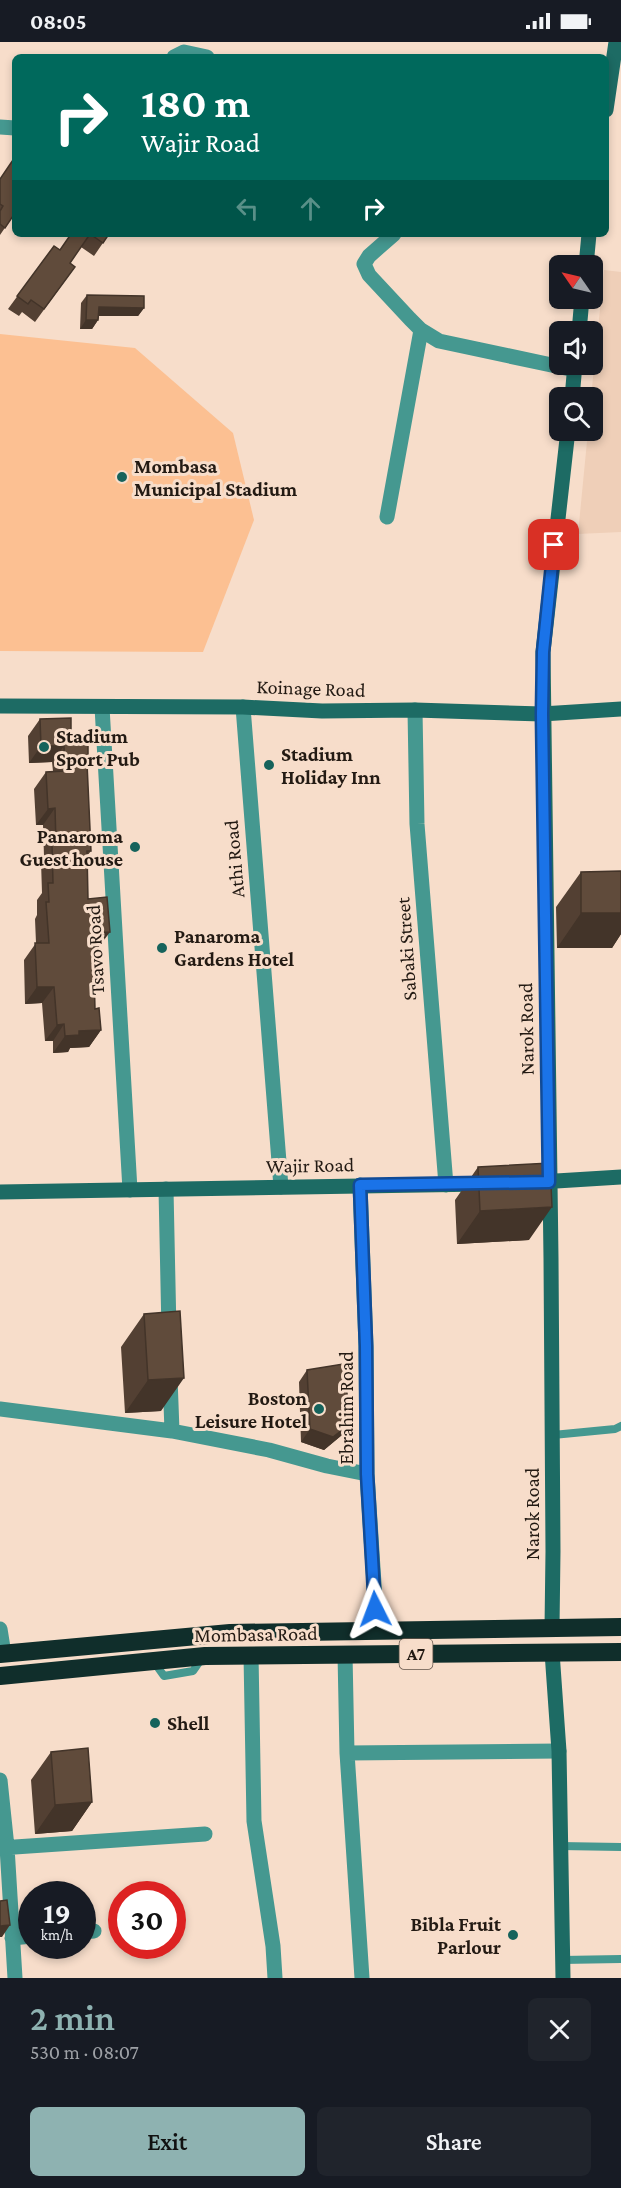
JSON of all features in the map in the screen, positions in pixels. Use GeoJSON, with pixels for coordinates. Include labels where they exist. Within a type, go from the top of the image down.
{"type":"FeatureCollection","features":[{"type":"Feature","properties":{"kind":"highway"},"geometry":{"type":"LineString","coordinates":[[600,1627],[600,1652]]}},
{"type":"Feature","properties":{"kind":"highway","name":"Mombasa Road"},"geometry":{"type":"LineString","coordinates":[[2,1654],[230,1633],[621,1627]]}},
{"type":"Feature","properties":{"kind":"highway"},"geometry":{"type":"LineString","coordinates":[[509,1629],[511,1653]]}},
{"type":"Feature","properties":{"kind":"highway"},"geometry":{"type":"LineString","coordinates":[[32,1652],[35,1673]]}},
{"type":"Feature","properties":{"kind":"highway","name":"Mombasa Road"},"geometry":{"type":"LineString","coordinates":[[0,1676],[205,1656],[621,1652]]}},
{"type":"Feature","properties":{"kind":"street"},"geometry":{"type":"LineString","coordinates":[[609,90],[616,42]]}},
{"type":"Feature","properties":{"kind":"street"},"geometry":{"type":"LineString","coordinates":[[391,237],[369,256],[364,264],[369,275],[421,330],[440,341],[549,362]]}},
{"type":"Feature","properties":{"kind":"street"},"geometry":{"type":"LineString","coordinates":[[587,255],[589,237]]}},
{"type":"Feature","properties":{"kind":"street"},"geometry":{"type":"LineString","coordinates":[[387,518],[421,330]]}},
{"type":"Feature","properties":{"kind":"street","name":"Narok Road"},"geometry":{"type":"LineString","coordinates":[[552,1628],[553,1434],[542,714],[543,652],[567,441]]}},
{"type":"Feature","properties":{"kind":"street","name":"Koinage Road"},"geometry":{"type":"LineString","coordinates":[[0,706],[243,707],[322,711],[415,710],[542,714],[621,709]]}},
{"type":"Feature","properties":{"kind":"street","name":"Tsavo Road"},"geometry":{"type":"LineString","coordinates":[[102,707],[130,1190]]}},
{"type":"Feature","properties":{"kind":"street","name":"Athi Road"},"geometry":{"type":"LineString","coordinates":[[243,707],[281,1187]]}},
{"type":"Feature","properties":{"kind":"street","name":"Sabaki Street"},"geometry":{"type":"LineString","coordinates":[[415,710],[417,824],[446,1185]]}},
{"type":"Feature","properties":{"kind":"street"},"geometry":{"type":"LineString","coordinates":[[521,1183],[621,1177]]}},
{"type":"Feature","properties":{"kind":"street","name":"Wajir Road"},"geometry":{"type":"LineString","coordinates":[[0,1191],[501,1184]]}},
{"type":"Feature","properties":{"kind":"street","name":"Ebrahim Road"},"geometry":{"type":"LineString","coordinates":[[360,1185],[366,1346],[367,1474],[377,1631]]}},
{"type":"Feature","properties":{"kind":"street"},"geometry":{"type":"LineString","coordinates":[[166,1189],[172,1431]]}},
{"type":"Feature","properties":{"kind":"street"},"geometry":{"type":"LineString","coordinates":[[0,1409],[172,1431],[269,1450],[367,1474]]}},
{"type":"Feature","properties":{"kind":"street"},"geometry":{"type":"LineString","coordinates":[[0,1629],[2,1654]]}},
{"type":"Feature","properties":{"kind":"street"},"geometry":{"type":"LineString","coordinates":[[552,1652],[559,1751],[563,1978]]}},
{"type":"Feature","properties":{"kind":"street"},"geometry":{"type":"LineString","coordinates":[[345,1654],[347,1752],[362,1978]]}},
{"type":"Feature","properties":{"kind":"street"},"geometry":{"type":"LineString","coordinates":[[251,1655],[254,1821],[276,1978]]}},
{"type":"Feature","properties":{"kind":"street"},"geometry":{"type":"LineString","coordinates":[[347,1752],[559,1751]]}},
{"type":"Feature","properties":{"kind":"street"},"geometry":{"type":"LineString","coordinates":[[0,1780],[8,1945],[15,1978]]}},
{"type":"Feature","properties":{"kind":"street"},"geometry":{"type":"LineString","coordinates":[[3,1848],[205,1834]]}},
{"type":"Feature","properties":{"kind":"lane"},"geometry":{"type":"LineString","coordinates":[[553,1434],[621,1426]]}},
{"type":"Feature","properties":{"kind":"lane"},"geometry":{"type":"LineString","coordinates":[[560,1846],[621,1846]]}},
{"type":"Feature","properties":{"kind":"lane"},"geometry":{"type":"LineString","coordinates":[[562,1960],[621,1959]]}},
{"type":"Feature","properties":{"kind":"shaded area"},"geometry":{"type":"Polygon","coordinates":[[[604,270],[621,272],[621,532],[578,534],[587,441],[603,441],[603,387],[592,387],[593,375],[603,375],[603,321],[599,321],[600,309],[603,309],[604,270]]]}},
{"type":"Feature","properties":{"kind":"shaded area","name":"Mombasa Municipal Stadium"},"geometry":{"type":"Polygon","coordinates":[[[0,334],[135,348],[233,433],[254,520],[203,652],[0,651],[0,334]]]}},
{"type":"Feature","properties":{"kind":"building"},"geometry":{"type":"Polygon","coordinates":[[[12,161],[12,218],[5,228],[0,224],[0,211],[3,206],[0,204],[0,179],[12,161]]]}},
{"type":"Feature","properties":{"kind":"building"},"geometry":{"type":"Polygon","coordinates":[[[69,237],[88,237],[70,263],[75,267],[44,309],[31,300],[28,304],[17,296],[54,246],[60,250],[69,237]]]}},
{"type":"Feature","properties":{"kind":"building"},"geometry":{"type":"Polygon","coordinates":[[[94,237],[107,237],[103,243],[94,237]]]}},
{"type":"Feature","properties":{"kind":"building"},"geometry":{"type":"Polygon","coordinates":[[[87,295],[144,296],[144,308],[99,307],[98,320],[86,320],[87,295]]]}},
{"type":"Feature","properties":{"kind":"building"},"geometry":{"type":"Polygon","coordinates":[[[71,718],[71,742],[88,741],[91,851],[87,851],[88,899],[107,897],[110,932],[93,933],[95,1009],[99,1008],[101,1030],[79,1031],[79,1035],[65,1036],[64,1024],[57,1025],[54,987],[37,987],[35,943],[49,943],[46,902],[49,902],[48,883],[53,883],[52,844],[56,844],[55,808],[48,809],[46,772],[65,771],[64,746],[41,746],[40,719],[71,718]]]}},
{"type":"Feature","properties":{"kind":"building"},"geometry":{"type":"Polygon","coordinates":[[[621,871],[621,913],[581,913],[581,872],[621,871]]]}},
{"type":"Feature","properties":{"kind":"building"},"geometry":{"type":"Polygon","coordinates":[[[550,1163],[552,1207],[480,1211],[478,1167],[550,1163]]]}},
{"type":"Feature","properties":{"kind":"building"},"geometry":{"type":"Polygon","coordinates":[[[180,1311],[184,1378],[148,1380],[144,1314],[180,1311]]]}},
{"type":"Feature","properties":{"kind":"building","name":"Boston Leisure Hotel"},"geometry":{"type":"Polygon","coordinates":[[[343,1364],[351,1423],[333,1437],[310,1429],[307,1370],[343,1364]]]}},
{"type":"Feature","properties":{"kind":"building"},"geometry":{"type":"Polygon","coordinates":[[[88,1748],[92,1802],[55,1805],[51,1752],[88,1748]]]}},
{"type":"Feature","properties":{"kind":"building"},"geometry":{"type":"Polygon","coordinates":[[[7,1900],[10,1925],[0,1926],[0,1901],[7,1900]]]}},
{"type":"Feature","properties":{"kind":"place","name":"Mombasa Municipal Stadium"},"geometry":{"type":"Point","coordinates":[122,477]}},
{"type":"Feature","properties":{"kind":"place","name":"Stadium Sport Pub"},"geometry":{"type":"Point","coordinates":[44,747]}},
{"type":"Feature","properties":{"kind":"place","name":"Stadium Holiday Inn"},"geometry":{"type":"Point","coordinates":[269,765]}},
{"type":"Feature","properties":{"kind":"place","name":"Panaroma Guest house"},"geometry":{"type":"Point","coordinates":[135,847]}},
{"type":"Feature","properties":{"kind":"place","name":"Panaroma Gardens Hotel"},"geometry":{"type":"Point","coordinates":[162,948]}},
{"type":"Feature","properties":{"kind":"place","name":"Boston Leisure Hotel"},"geometry":{"type":"Point","coordinates":[319,1409]}},
{"type":"Feature","properties":{"kind":"place","name":"Shell"},"geometry":{"type":"Point","coordinates":[155,1723]}},
{"type":"Feature","properties":{"kind":"place","name":"Bibla Fruit Parlour"},"geometry":{"type":"Point","coordinates":[513,1935]}},
{"type":"Feature","properties":{"kind":"route"},"geometry":{"type":"LineString","coordinates":[[375,1609],[367,1474],[366,1346],[360,1185],[549,1182],[542,714],[543,652],[554,545]]}}]}
